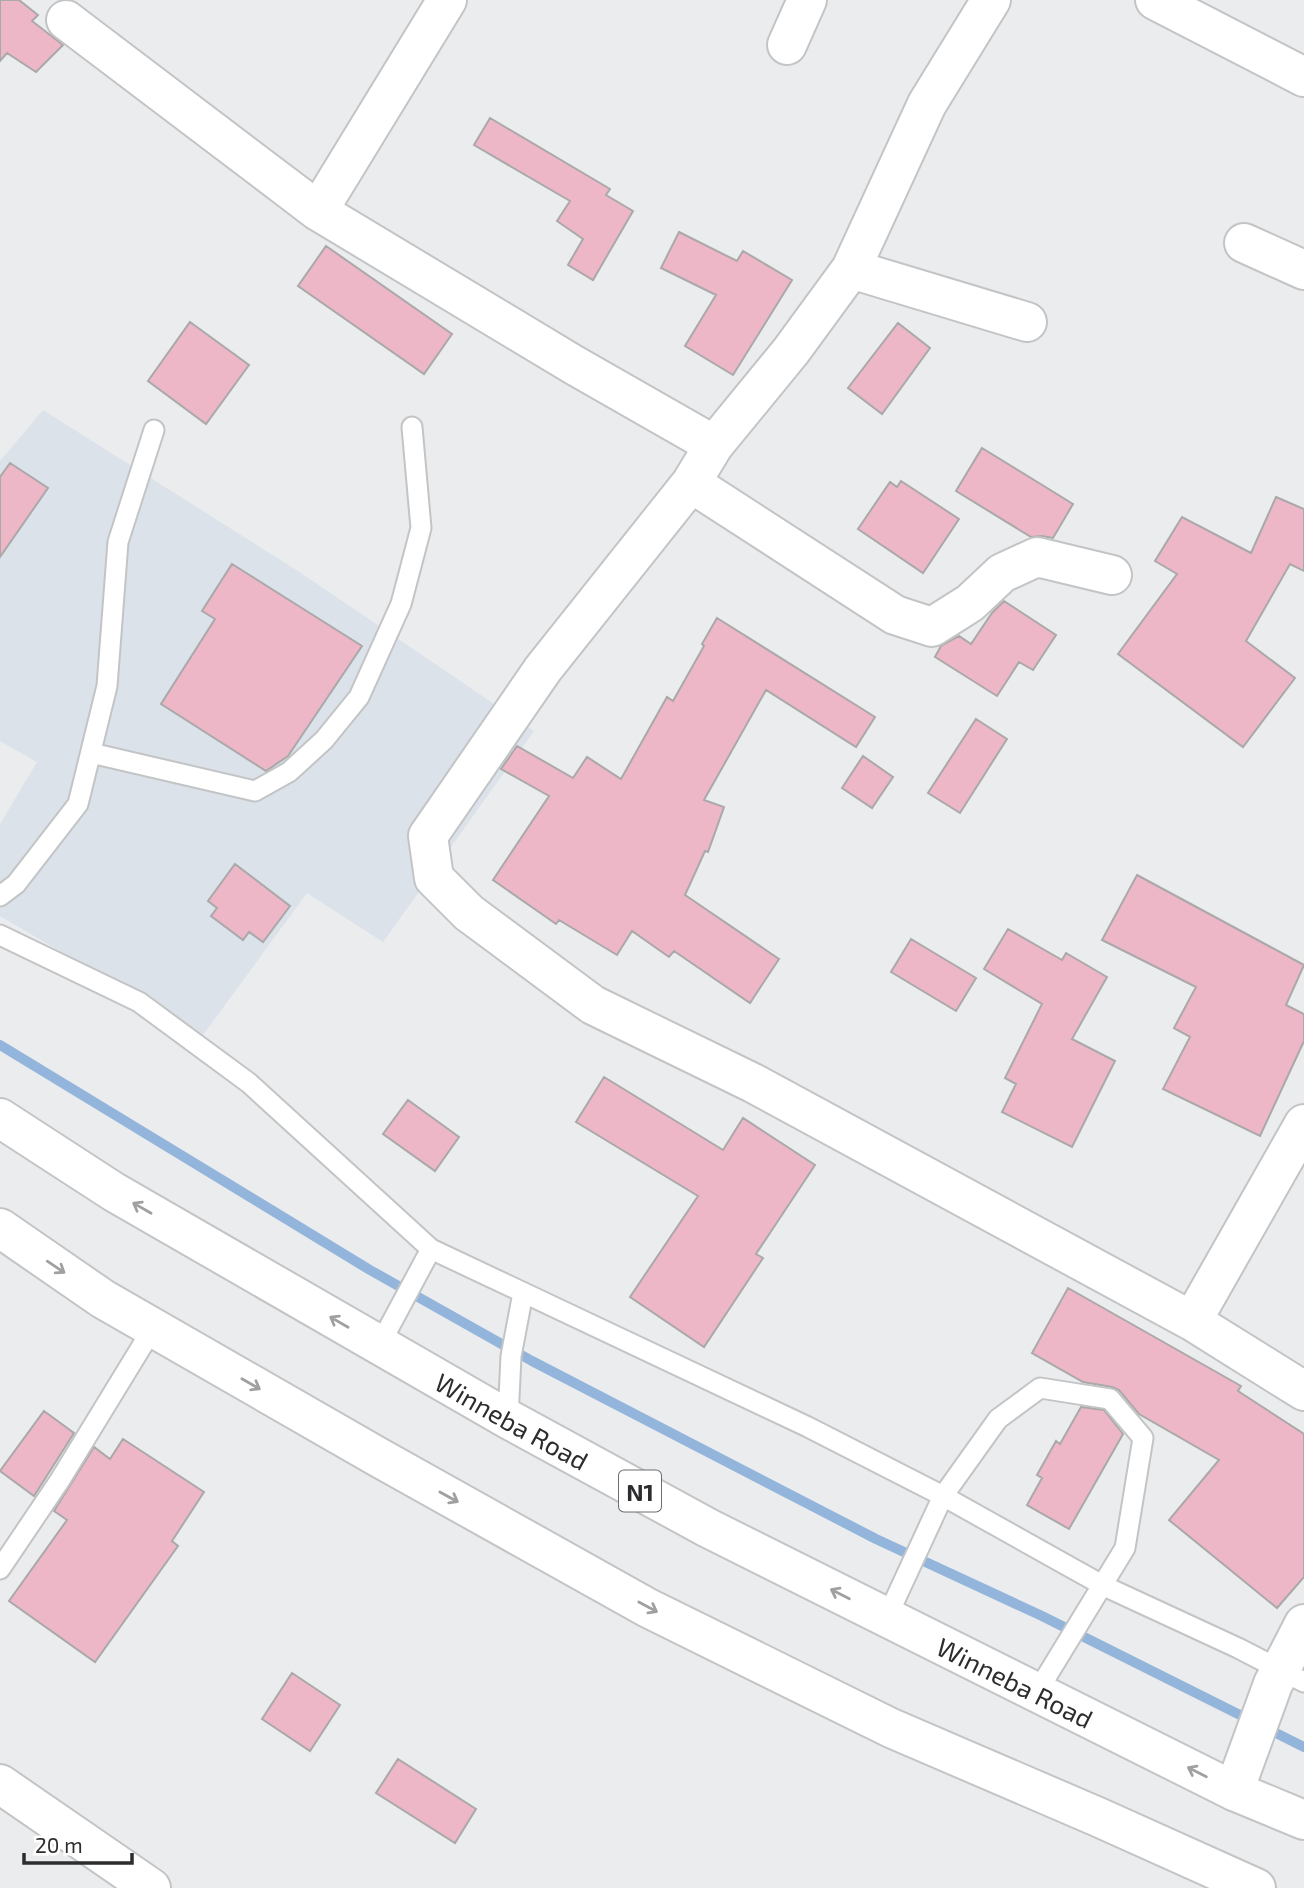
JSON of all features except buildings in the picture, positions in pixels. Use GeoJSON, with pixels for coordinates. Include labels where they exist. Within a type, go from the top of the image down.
{"type":"FeatureCollection","features":[{"type":"Feature","properties":{"kind":"main road"},"geometry":{"type":"LineString","coordinates":[[318,211],[447,0]]}},
{"type":"Feature","properties":{"kind":"main road"},"geometry":{"type":"LineString","coordinates":[[787,45],[807,0]]}},
{"type":"Feature","properties":{"kind":"main road"},"geometry":{"type":"LineString","coordinates":[[991,0],[927,104],[851,269],[790,351],[714,444],[691,482],[543,669],[428,836],[433,878],[469,913],[593,1004],[765,1090],[1192,1321],[1304,1391]]}},
{"type":"Feature","properties":{"kind":"main road"},"geometry":{"type":"LineString","coordinates":[[1155,0],[1304,77]]}},
{"type":"Feature","properties":{"kind":"main road"},"geometry":{"type":"LineString","coordinates":[[66,20],[318,211],[574,365],[714,444]]}},
{"type":"Feature","properties":{"kind":"main road"},"geometry":{"type":"LineString","coordinates":[[1244,243],[1304,270]]}},
{"type":"Feature","properties":{"kind":"main road"},"geometry":{"type":"LineString","coordinates":[[851,269],[1027,322]]}},
{"type":"Feature","properties":{"kind":"main road"},"geometry":{"type":"LineString","coordinates":[[691,482],[895,615],[932,627],[970,603],[1002,573],[1037,557],[1112,575]]}},
{"type":"Feature","properties":{"kind":"main road","name":"Winneba Road"},"geometry":{"type":"LineString","coordinates":[[0,1118],[114,1192],[379,1346],[708,1528],[1234,1791],[1304,1820]]}},
{"type":"Feature","properties":{"kind":"main road"},"geometry":{"type":"LineString","coordinates":[[1192,1321],[1304,1124]]}},
{"type":"Feature","properties":{"kind":"main road"},"geometry":{"type":"LineString","coordinates":[[0,1228],[103,1298],[153,1328],[648,1608],[891,1728],[1098,1816],[1256,1888]]}},
{"type":"Feature","properties":{"kind":"main road"},"geometry":{"type":"LineString","coordinates":[[1234,1791],[1273,1684],[1292,1677],[1304,1624]]}},
{"type":"Feature","properties":{"kind":"main road"},"geometry":{"type":"LineString","coordinates":[[0,1784],[151,1888]]}},
{"type":"Feature","properties":{"kind":"lane"},"geometry":{"type":"LineString","coordinates":[[91,753],[255,791],[289,772],[324,740],[359,697],[401,604],[421,527],[412,427]]}},
{"type":"Feature","properties":{"kind":"lane"},"geometry":{"type":"LineString","coordinates":[[0,896],[16,884],[79,804],[107,686],[118,542],[154,430]]}},
{"type":"Feature","properties":{"kind":"lane"},"geometry":{"type":"LineString","coordinates":[[0,935],[139,1002],[249,1083],[431,1249],[808,1427],[943,1496],[1104,1586],[1238,1648],[1292,1677]]}},
{"type":"Feature","properties":{"kind":"lane"},"geometry":{"type":"LineString","coordinates":[[379,1346],[431,1249]]}},
{"type":"Feature","properties":{"kind":"lane"},"geometry":{"type":"LineString","coordinates":[[508,1419],[511,1356],[523,1293]]}},
{"type":"Feature","properties":{"kind":"lane"},"geometry":{"type":"LineString","coordinates":[[0,1569],[60,1480],[153,1328]]}},
{"type":"Feature","properties":{"kind":"lane"},"geometry":{"type":"LineString","coordinates":[[887,1617],[943,1496],[998,1419],[1040,1388],[1110,1399],[1143,1438],[1125,1548],[1037,1692]]}},
{"type":"Feature","properties":{"kind":"shaded area"},"geometry":{"type":"Polygon","coordinates":[[[43,410],[301,573],[534,731],[383,942],[307,893],[203,1035],[0,916],[0,824],[37,762],[0,741],[0,461],[43,410]]]}},
{"type":"Feature","properties":{"kind":"waterway"},"geometry":{"type":"LineString","coordinates":[[0,1045],[370,1270],[532,1361],[876,1539],[1042,1616],[1304,1747]]}}]}
